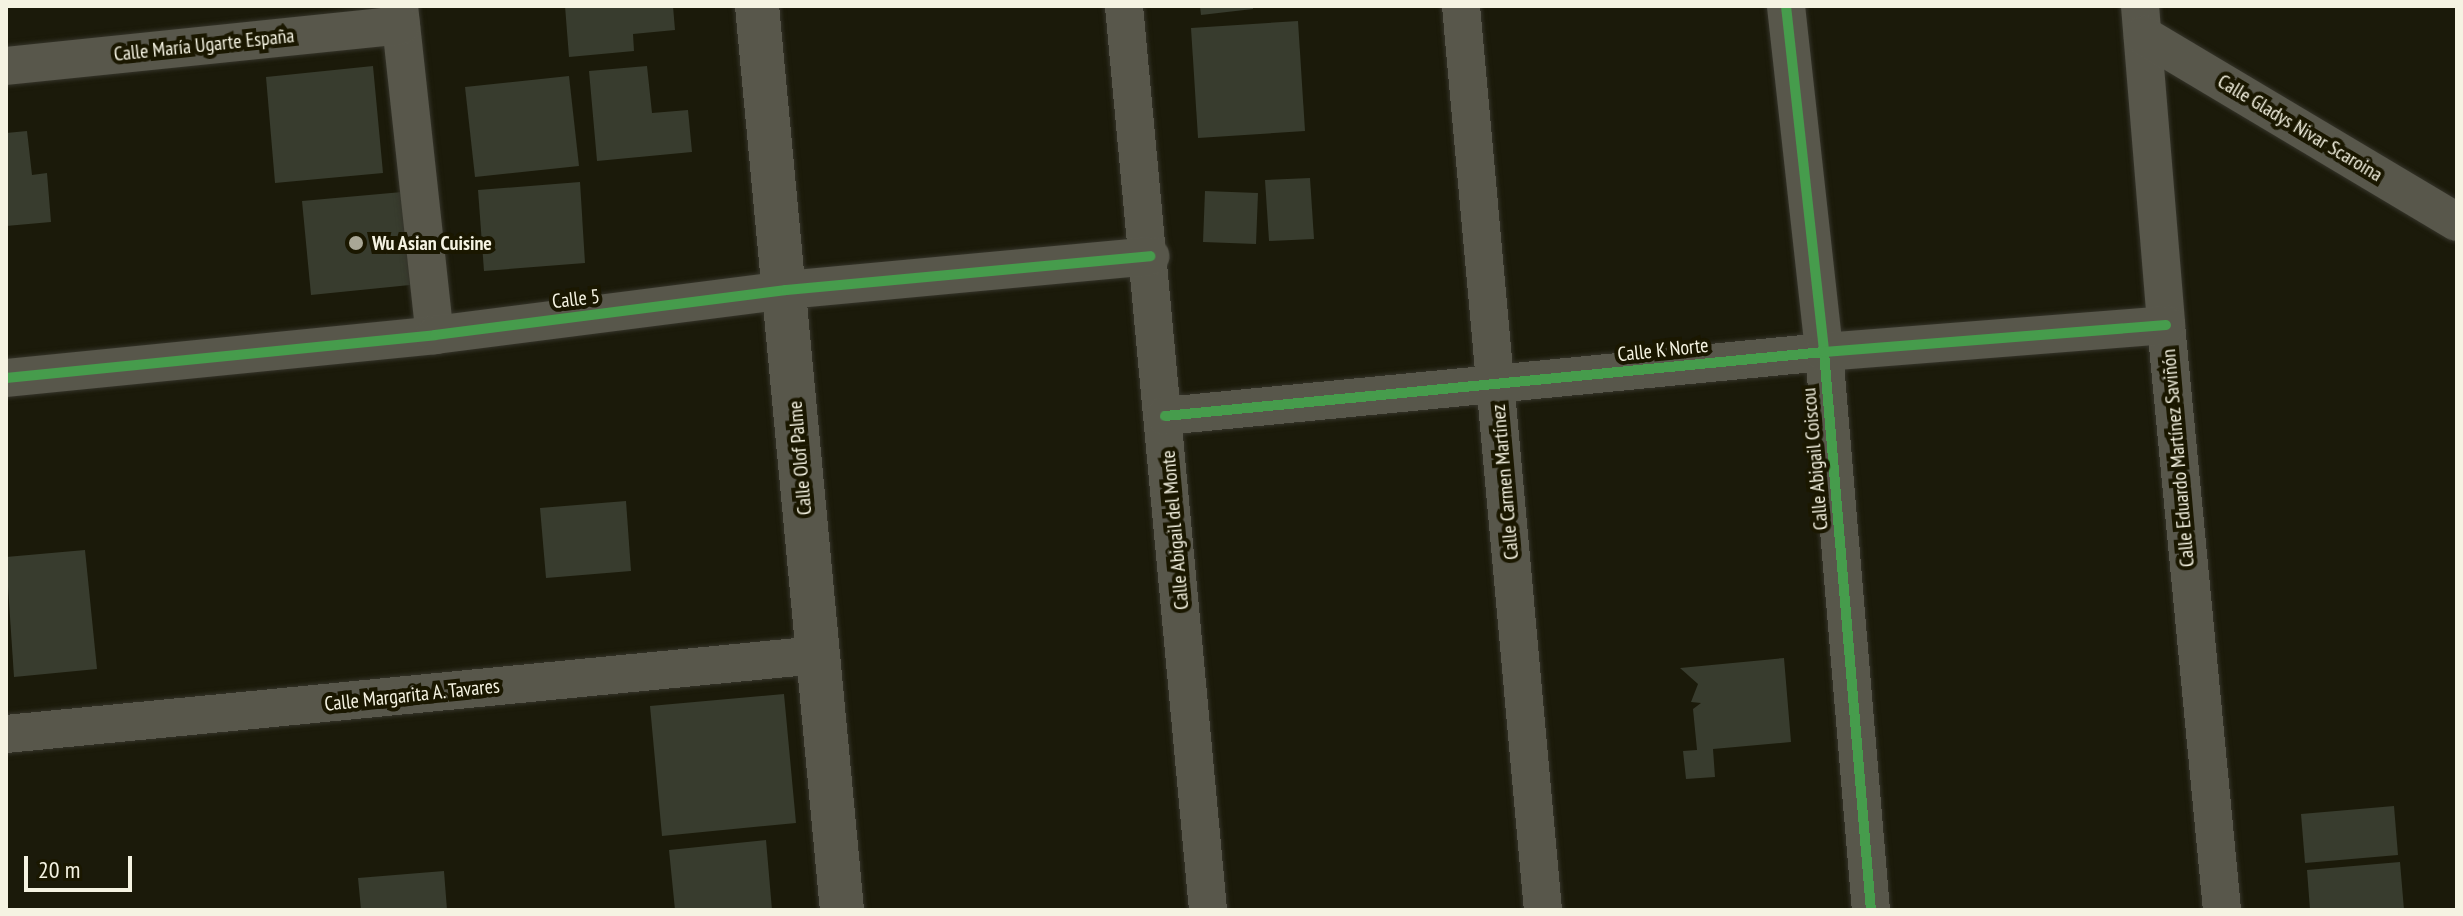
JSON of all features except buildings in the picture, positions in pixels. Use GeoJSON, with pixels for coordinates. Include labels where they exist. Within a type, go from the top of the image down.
{"type":"FeatureCollection","features":[{"type":"Feature","properties":{"kind":"street","name":"Calle Olof Palme"},"geometry":{"type":"LineString","coordinates":[[757,6],[842,910]]}},
{"type":"Feature","properties":{"kind":"street","name":"Calle Abigail del Monte"},"geometry":{"type":"LineString","coordinates":[[1124,6],[1165,416],[1208,910]]}},
{"type":"Feature","properties":{"kind":"street","name":"Calle Carmen Martínez"},"geometry":{"type":"LineString","coordinates":[[1461,6],[1543,910]]}},
{"type":"Feature","properties":{"kind":"street","name":"Calle Abigail Coiscou"},"geometry":{"type":"LineString","coordinates":[[1786,6],[1824,352],[1871,910]]}},
{"type":"Feature","properties":{"kind":"street","name":"Calle María Ugarte España"},"geometry":{"type":"LineString","coordinates":[[6,66],[400,15]]}},
{"type":"Feature","properties":{"kind":"street"},"geometry":{"type":"LineString","coordinates":[[400,15],[435,335]]}},
{"type":"Feature","properties":{"kind":"street","name":"Calle Gladys Nivar Scaroina"},"geometry":{"type":"LineString","coordinates":[[2142,20],[2457,222]]}},
{"type":"Feature","properties":{"kind":"street","name":"Calle Eduardo Martínez Saviñón"},"geometry":{"type":"LineString","coordinates":[[2142,20],[2166,325],[2222,910]]}},
{"type":"Feature","properties":{"kind":"street","name":"Calle 5"},"geometry":{"type":"LineString","coordinates":[[6,378],[435,335],[786,290],[1150,256]]}},
{"type":"Feature","properties":{"kind":"street","name":"Calle K Norte"},"geometry":{"type":"LineString","coordinates":[[1165,416],[1824,352],[2166,325]]}},
{"type":"Feature","properties":{"kind":"street","name":"Calle Margarita A. Tavares"},"geometry":{"type":"LineString","coordinates":[[6,734],[817,655]]}},
{"type":"Feature","properties":{"kind":"cycle path"},"geometry":{"type":"LineString","coordinates":[[1786,6],[1824,352],[1871,910]]}},
{"type":"Feature","properties":{"kind":"cycle path"},"geometry":{"type":"LineString","coordinates":[[6,378],[435,335],[786,290],[1150,256]]}},
{"type":"Feature","properties":{"kind":"cycle path"},"geometry":{"type":"LineString","coordinates":[[1165,416],[1824,352],[2166,325]]}},
{"type":"Feature","properties":{"kind":"place","name":"Wu Asian Cuisine"},"geometry":{"type":"Point","coordinates":[356,243]}}]}
